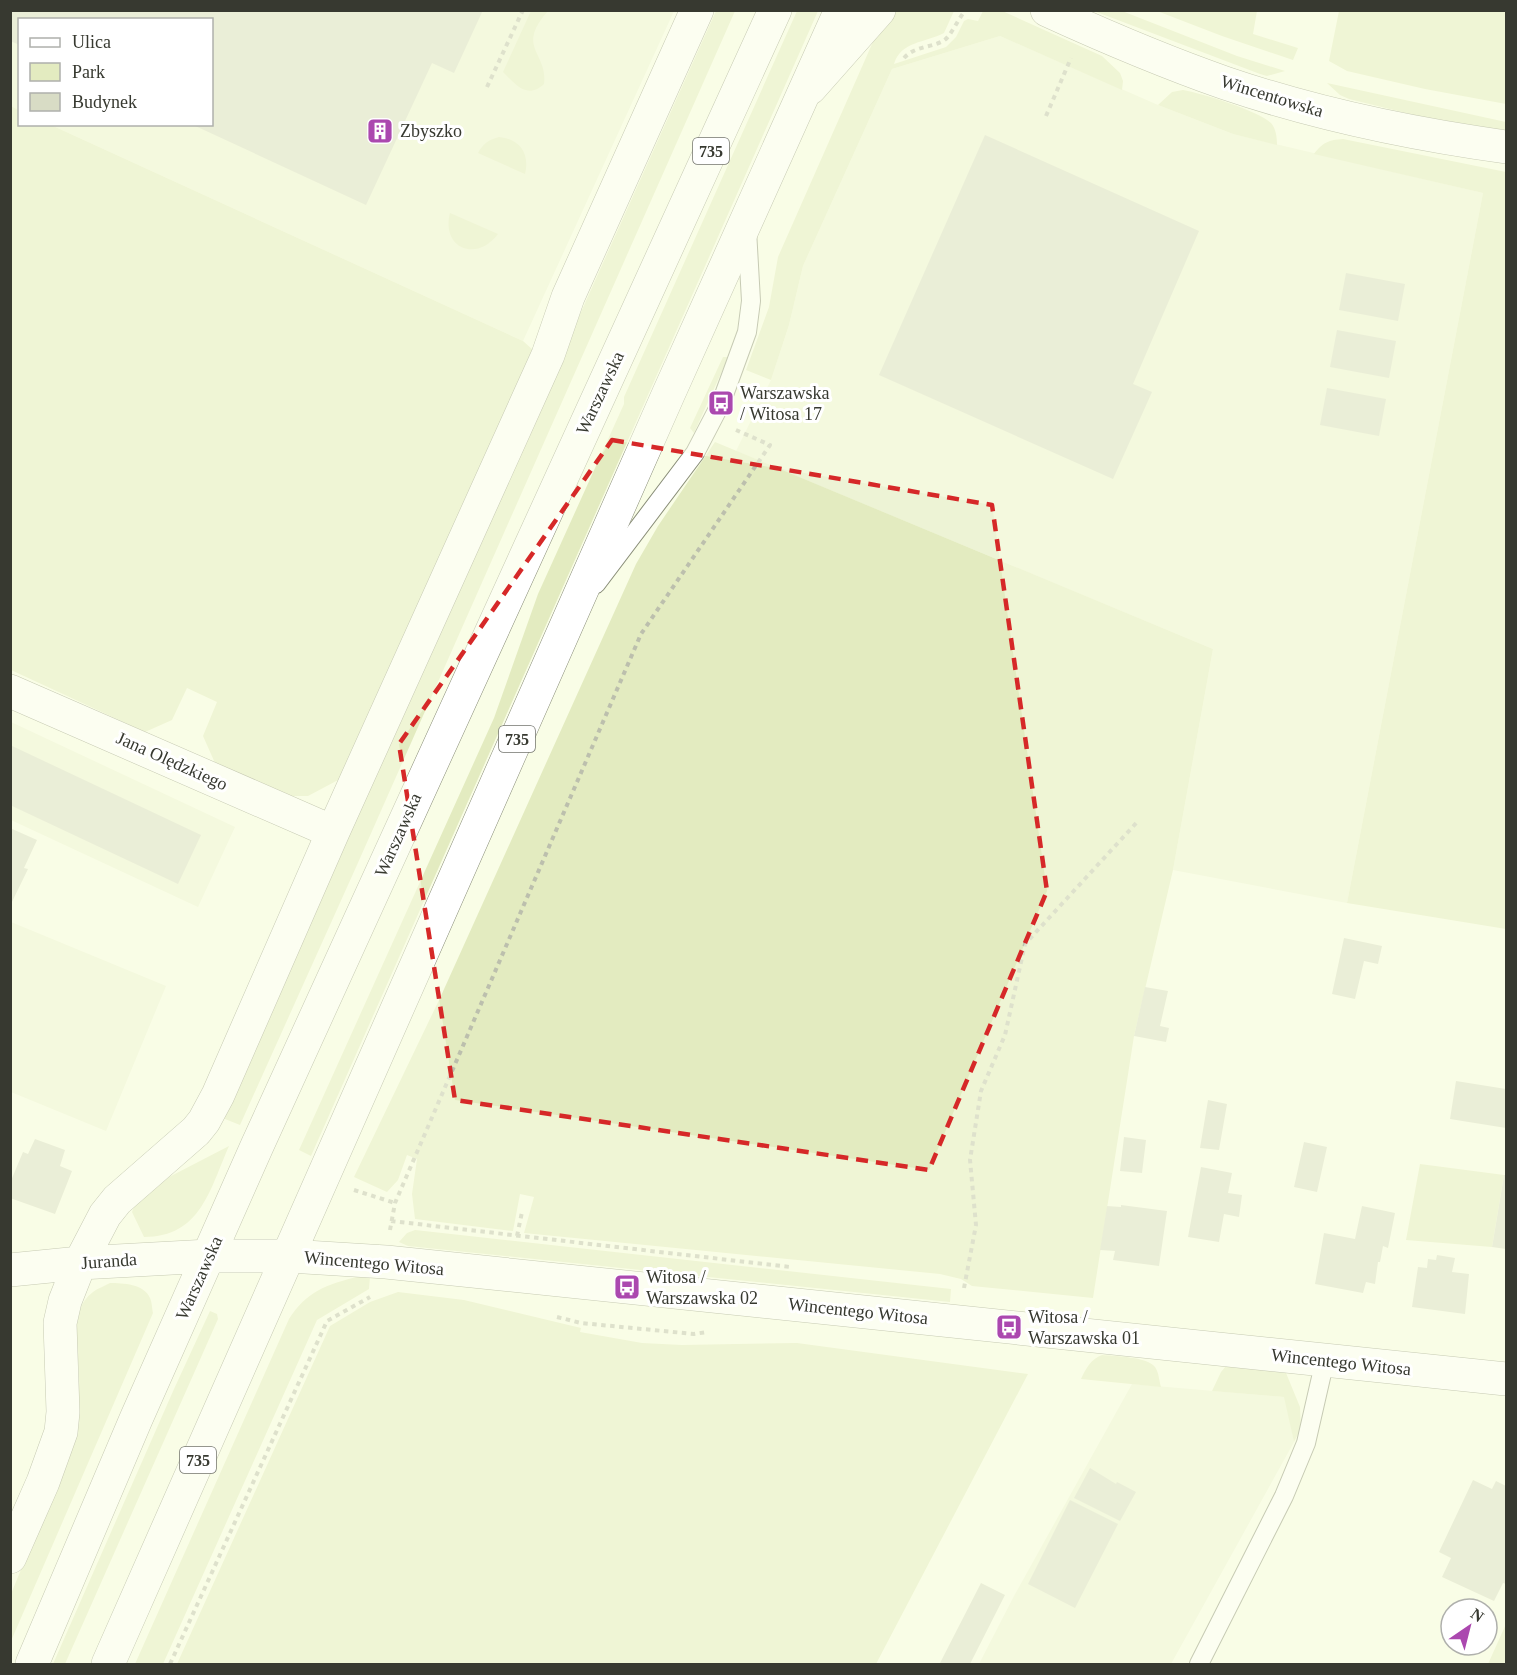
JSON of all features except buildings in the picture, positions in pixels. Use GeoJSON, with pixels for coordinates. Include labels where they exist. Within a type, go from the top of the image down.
{"type":"FeatureCollection","features":[{"type":"Feature","properties":{"kind":"street"},"geometry":{"type":"LineString","coordinates":[[10,1557],[43,1482],[61,1432],[63,1412],[60,1323],[65,1301],[80,1263],[105,1215],[117,1200],[185,1141],[204,1121],[218,1095],[333,832],[543,366],[568,297],[697,10]]}},
{"type":"Feature","properties":{"kind":"street","name":"735"},"geometry":{"type":"LineString","coordinates":[[108,1665],[841,10]]}},
{"type":"Feature","properties":{"kind":"street"},"geometry":{"type":"LineString","coordinates":[[803,96],[879,10]]}},
{"type":"Feature","properties":{"kind":"street","name":"Wincentowska"},"geometry":{"type":"LineString","coordinates":[[1047,10],[1129,47],[1227,84],[1353,120],[1506,147]]}},
{"type":"Feature","properties":{"kind":"street","name":"Warszawska"},"geometry":{"type":"LineString","coordinates":[[32,1665],[208,1256],[772,14]]}},
{"type":"Feature","properties":{"kind":"street","name":"Jana Olędzkiego"},"geometry":{"type":"LineString","coordinates":[[10,691],[333,832]]}},
{"type":"Feature","properties":{"kind":"street","name":"Wincentego Witosa"},"geometry":{"type":"LineString","coordinates":[[208,1256],[289,1256],[386,1262],[1506,1379]]}},
{"type":"Feature","properties":{"kind":"street","name":"Juranda"},"geometry":{"type":"LineString","coordinates":[[10,1270],[80,1263],[208,1256]]}},
{"type":"Feature","properties":{"kind":"lane"},"geometry":{"type":"LineString","coordinates":[[570,618],[695,453],[721,403],[747,332],[751,300],[746,223]]}},
{"type":"Feature","properties":{"kind":"lane"},"geometry":{"type":"LineString","coordinates":[[1199,1665],[1284,1496],[1306,1443],[1325,1360]]}},
{"type":"Feature","properties":{"kind":"path"},"geometry":{"type":"LineString","coordinates":[[488,87],[523,10]]}},
{"type":"Feature","properties":{"kind":"path"},"geometry":{"type":"LineString","coordinates":[[904,58],[913,50],[944,41],[949,37],[955,22],[966,10]]}},
{"type":"Feature","properties":{"kind":"path"},"geometry":{"type":"LineString","coordinates":[[1046,116],[1084,27]]}},
{"type":"Feature","properties":{"kind":"path"},"geometry":{"type":"LineString","coordinates":[[389,1233],[394,1203],[641,634],[770,445],[731,428]]}},
{"type":"Feature","properties":{"kind":"path"},"geometry":{"type":"LineString","coordinates":[[958,1322],[976,1225],[970,1160],[981,1091],[1005,1035],[1025,944],[1139,820]]}},
{"type":"Feature","properties":{"kind":"path"},"geometry":{"type":"LineString","coordinates":[[350,1189],[394,1203]]}},
{"type":"Feature","properties":{"kind":"path"},"geometry":{"type":"LineString","coordinates":[[516,1236],[522,1212]]}},
{"type":"Feature","properties":{"kind":"path"},"geometry":{"type":"LineString","coordinates":[[170,1665],[327,1321],[373,1295]]}},
{"type":"Feature","properties":{"kind":"highlighted area"},"geometry":{"type":"Polygon","coordinates":[[[612,440],[992,505],[1047,891],[929,1170],[455,1100],[399,744],[612,440]]]}},
{"type":"Feature","properties":{"kind":"shaded area"},"geometry":{"type":"Polygon","coordinates":[[[11,11],[674,11],[523,341],[53,126],[213,126],[213,18],[18,18],[18,110],[11,106],[11,11]]]}},
{"type":"Feature","properties":{"kind":"shaded area"},"geometry":{"type":"Polygon","coordinates":[[[1000,36],[1158,105],[1233,134],[1483,193],[1347,903],[1173,870],[1213,649],[736,451],[771,380],[789,325],[803,266],[892,69],[1000,36]]]}},
{"type":"Feature","properties":{"kind":"shaded area"},"geometry":{"type":"Polygon","coordinates":[[[11,722],[235,827],[198,907],[11,820],[11,722]]]}},
{"type":"Feature","properties":{"kind":"shaded area"},"geometry":{"type":"Polygon","coordinates":[[[11,922],[166,986],[106,1131],[11,1092],[11,922]]]}},
{"type":"Feature","properties":{"kind":"shaded area"},"geometry":{"type":"Polygon","coordinates":[[[1132,1384],[1285,1397],[1294,1442],[1171,1664],[979,1664],[1014,1596],[1132,1384]]]}},
{"type":"Feature","properties":{"kind":"green space"},"geometry":{"type":"Polygon","coordinates":[[[1000,10],[1102,56],[1120,73],[1123,81],[1122,90],[1000,36],[892,69],[803,266],[789,325],[771,380],[746,370],[769,307],[778,257],[876,35],[888,16],[896,11],[954,11],[944,33],[908,47],[897,56],[894,64],[946,47],[956,37],[964,21],[968,19],[978,21],[983,11],[1000,10]]]}},
{"type":"Feature","properties":{"kind":"green space"},"geometry":{"type":"Polygon","coordinates":[[[531,11],[548,11],[539,23],[533,42],[542,64],[544,84],[532,91],[522,88],[503,72],[531,11]]]}},
{"type":"Feature","properties":{"kind":"green space"},"geometry":{"type":"Polygon","coordinates":[[[716,11],[735,11],[357,865],[240,1125],[220,1117],[716,11]]]}},
{"type":"Feature","properties":{"kind":"green space"},"geometry":{"type":"Polygon","coordinates":[[[797,11],[818,11],[311,1156],[299,1150],[494,718],[538,594],[797,11]]]}},
{"type":"Feature","properties":{"kind":"green space"},"geometry":{"type":"Polygon","coordinates":[[[1094,11],[1122,11],[1237,56],[1285,71],[1267,76],[1260,74],[1094,11]]]}},
{"type":"Feature","properties":{"kind":"green space"},"geometry":{"type":"Polygon","coordinates":[[[1157,11],[1257,11],[1253,34],[1298,48],[1293,60],[1157,11]]]}},
{"type":"Feature","properties":{"kind":"green space"},"geometry":{"type":"Polygon","coordinates":[[[1339,11],[1506,11],[1506,104],[1347,71],[1329,61],[1339,11]]]}},
{"type":"Feature","properties":{"kind":"green space"},"geometry":{"type":"Polygon","coordinates":[[[1327,83],[1506,122],[1506,131],[1418,116],[1349,99],[1340,95],[1327,83]]]}},
{"type":"Feature","properties":{"kind":"green space"},"geometry":{"type":"Polygon","coordinates":[[[1183,90],[1229,103],[1265,118],[1274,128],[1277,145],[1233,134],[1158,105],[1172,92],[1183,90]]]}},
{"type":"Feature","properties":{"kind":"green space"},"geometry":{"type":"Polygon","coordinates":[[[11,106],[18,110],[18,126],[53,126],[523,341],[533,350],[340,779],[308,796],[288,796],[215,763],[203,736],[217,702],[187,688],[172,720],[145,732],[11,670],[11,106]]]}},
{"type":"Feature","properties":{"kind":"green space"},"geometry":{"type":"Polygon","coordinates":[[[499,137],[513,141],[522,149],[526,160],[525,174],[478,153],[486,143],[499,137]]]}},
{"type":"Feature","properties":{"kind":"green space"},"geometry":{"type":"Polygon","coordinates":[[[1343,139],[1506,172],[1506,929],[1347,903],[1483,193],[1314,154],[1327,142],[1343,139]]]}},
{"type":"Feature","properties":{"kind":"green space"},"geometry":{"type":"Polygon","coordinates":[[[450,213],[498,234],[480,248],[462,248],[455,243],[451,235],[450,213]]]}},
{"type":"Feature","properties":{"kind":"green space"},"geometry":{"type":"Polygon","coordinates":[[[723,357],[727,357],[727,360],[694,433],[690,428],[723,357]]]}},
{"type":"Feature","properties":{"kind":"green space"},"geometry":{"type":"Polygon","coordinates":[[[715,442],[1213,649],[1173,870],[1134,1036],[1093,1298],[972,1286],[961,1279],[940,1274],[524,1233],[534,1197],[520,1194],[513,1231],[415,1219],[412,1194],[417,1159],[407,1155],[398,1180],[387,1192],[354,1177],[440,998],[636,564],[658,526],[715,442]]]}},
{"type":"Feature","properties":{"kind":"green space"},"geometry":{"type":"Polygon","coordinates":[[[229,1146],[209,1194],[191,1220],[179,1229],[163,1235],[144,1237],[132,1212],[137,1199],[144,1190],[229,1146]]]}},
{"type":"Feature","properties":{"kind":"green space"},"geometry":{"type":"Polygon","coordinates":[[[1420,1164],[1504,1175],[1492,1247],[1406,1240],[1420,1164]]]}},
{"type":"Feature","properties":{"kind":"green space"},"geometry":{"type":"Polygon","coordinates":[[[415,1230],[951,1289],[950,1302],[408,1246],[399,1242],[407,1233],[415,1230]]]}},
{"type":"Feature","properties":{"kind":"green space"},"geometry":{"type":"Polygon","coordinates":[[[357,1277],[370,1277],[369,1289],[317,1320],[163,1664],[135,1664],[289,1319],[303,1302],[318,1290],[357,1277]]]}},
{"type":"Feature","properties":{"kind":"green space"},"geometry":{"type":"Polygon","coordinates":[[[110,1283],[127,1284],[143,1290],[150,1298],[153,1313],[11,1641],[11,1594],[70,1450],[79,1389],[76,1333],[80,1310],[85,1300],[93,1292],[110,1283]]]}},
{"type":"Feature","properties":{"kind":"green space"},"geometry":{"type":"Polygon","coordinates":[[[398,1292],[464,1300],[581,1328],[580,1332],[642,1343],[682,1345],[797,1343],[1028,1374],[876,1664],[177,1664],[330,1326],[370,1302],[398,1292]]]}},
{"type":"Feature","properties":{"kind":"green space"},"geometry":{"type":"Polygon","coordinates":[[[210,1311],[217,1314],[218,1319],[65,1664],[53,1664],[174,1389],[210,1311]]]}},
{"type":"Feature","properties":{"kind":"green space"},"geometry":{"type":"Polygon","coordinates":[[[1102,1355],[1146,1361],[1155,1367],[1161,1387],[1081,1379],[1089,1364],[1102,1355]]]}},
{"type":"Feature","properties":{"kind":"green space"},"geometry":{"type":"Polygon","coordinates":[[[1226,1366],[1286,1373],[1300,1407],[1301,1428],[1294,1442],[1284,1397],[1212,1391],[1226,1366]]]}},
{"type":"Feature","properties":{"kind":"green space"},"geometry":{"type":"Polygon","coordinates":[[[1506,1624],[1506,1664],[1488,1664],[1491,1657],[1499,1657],[1499,1640],[1506,1624]]]}},
{"type":"Feature","properties":{"kind":"place","name":"Zbyszko"},"geometry":{"type":"Point","coordinates":[380,131]}},
{"type":"Feature","properties":{"kind":"place","name":"Warszawska / Witosa 17"},"geometry":{"type":"Point","coordinates":[721,403]}},
{"type":"Feature","properties":{"kind":"place","name":"Witosa / Warszawska 02"},"geometry":{"type":"Point","coordinates":[627,1287]}},
{"type":"Feature","properties":{"kind":"place","name":"Witosa / Warszawska 01"},"geometry":{"type":"Point","coordinates":[1009,1327]}}]}
